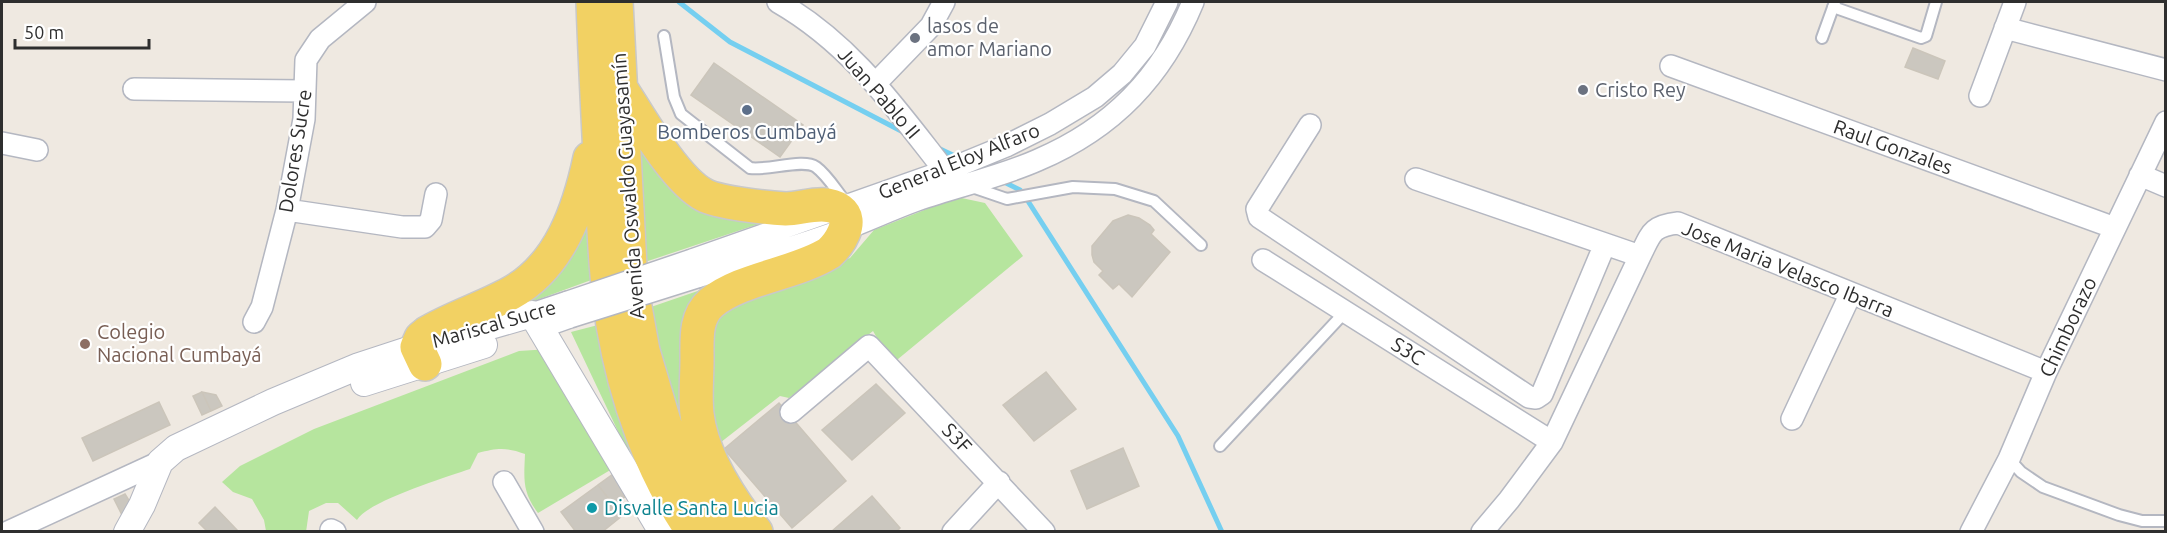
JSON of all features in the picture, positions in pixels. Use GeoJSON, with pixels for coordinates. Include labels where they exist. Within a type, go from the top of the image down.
{"type":"FeatureCollection","features":[{"type":"Feature","properties":{"kind":"main road","name":"Avenida Oswaldo Guayasamín"},"geometry":{"type":"LineString","coordinates":[[593,2],[606,263],[613,325],[623,373],[642,434],[664,484],[693,531]]}},
{"type":"Feature","properties":{"kind":"main road","name":"Avenida Oswaldo Guayasamín"},"geometry":{"type":"LineString","coordinates":[[616,2],[632,285],[643,351],[665,425],[682,465],[723,531]]}},
{"type":"Feature","properties":{"kind":"main road"},"geometry":{"type":"LineString","coordinates":[[620,87],[663,152],[684,178],[704,195],[730,202],[786,209],[828,205],[844,214],[835,248],[823,257],[731,291],[709,305],[701,317],[697,348],[699,429],[724,485],[756,531]]}},
{"type":"Feature","properties":{"kind":"main road"},"geometry":{"type":"LineString","coordinates":[[421,355],[421,338],[433,330],[512,293],[534,276],[551,257],[575,216],[584,185],[598,116]]}},
{"type":"Feature","properties":{"kind":"street","name":"Dolores Sucre"},"geometry":{"type":"LineString","coordinates":[[254,322],[262,307],[287,210],[304,119],[306,60],[320,39],[365,2]]}},
{"type":"Feature","properties":{"kind":"street","name":"Juan Pablo II"},"geometry":{"type":"LineString","coordinates":[[778,2],[807,21],[850,55],[876,83],[945,171]]}},
{"type":"Feature","properties":{"kind":"street"},"geometry":{"type":"LineString","coordinates":[[876,83],[931,26],[944,2]]}},
{"type":"Feature","properties":{"kind":"street","name":"General Eloy Alfaro"},"geometry":{"type":"LineString","coordinates":[[844,214],[1006,146],[1095,98],[1122,74],[1145,46],[1167,2]]}},
{"type":"Feature","properties":{"kind":"street"},"geometry":{"type":"LineString","coordinates":[[844,214],[896,208],[1036,161],[1084,137],[1109,120],[1147,82],[1176,39],[1193,2]]}},
{"type":"Feature","properties":{"kind":"street"},"geometry":{"type":"LineString","coordinates":[[1980,96],[2015,2]]}},
{"type":"Feature","properties":{"kind":"street"},"geometry":{"type":"LineString","coordinates":[[2005,28],[2166,70]]}},
{"type":"Feature","properties":{"kind":"street","name":"Raul Gonzales"},"geometry":{"type":"LineString","coordinates":[[1671,66],[2115,228]]}},
{"type":"Feature","properties":{"kind":"street"},"geometry":{"type":"LineString","coordinates":[[134,89],[305,91]]}},
{"type":"Feature","properties":{"kind":"street","name":"Chimborazo"},"geometry":{"type":"LineString","coordinates":[[1971,531],[2009,459],[2046,372],[2166,122]]}},
{"type":"Feature","properties":{"kind":"street"},"geometry":{"type":"LineString","coordinates":[[1310,125],[1257,209],[1259,217],[1529,398],[1536,398],[1542,394],[1605,244]]}},
{"type":"Feature","properties":{"kind":"street"},"geometry":{"type":"LineString","coordinates":[[2,143],[37,150]]}},
{"type":"Feature","properties":{"kind":"street"},"geometry":{"type":"LineString","coordinates":[[2140,175],[2166,186]]}},
{"type":"Feature","properties":{"kind":"street"},"geometry":{"type":"LineString","coordinates":[[1416,179],[1640,256]]}},
{"type":"Feature","properties":{"kind":"street"},"geometry":{"type":"LineString","coordinates":[[287,210],[402,227],[424,227],[431,220],[436,194]]}},
{"type":"Feature","properties":{"kind":"street","name":"Mariscal Sucre"},"geometry":{"type":"LineString","coordinates":[[8,531],[160,462],[176,448],[273,402],[359,366],[421,355],[535,321],[694,268],[844,214]]}},
{"type":"Feature","properties":{"kind":"street","name":"Jose Maria Velasco Ibarra"},"geometry":{"type":"LineString","coordinates":[[1482,531],[1509,500],[1552,442],[1640,256],[1651,235],[1662,225],[1678,223],[2046,372]]}},
{"type":"Feature","properties":{"kind":"street","name":"S3C"},"geometry":{"type":"LineString","coordinates":[[1263,260],[1552,442]]}},
{"type":"Feature","properties":{"kind":"street"},"geometry":{"type":"LineString","coordinates":[[1792,419],[1851,293]]}},
{"type":"Feature","properties":{"kind":"street"},"geometry":{"type":"LineString","coordinates":[[535,321],[662,531]]}},
{"type":"Feature","properties":{"kind":"street","name":"S3F"},"geometry":{"type":"LineString","coordinates":[[791,412],[869,346],[1044,531]]}},
{"type":"Feature","properties":{"kind":"street"},"geometry":{"type":"LineString","coordinates":[[127,531],[142,505],[160,462]]}},
{"type":"Feature","properties":{"kind":"street"},"geometry":{"type":"LineString","coordinates":[[504,482],[533,531]]}},
{"type":"Feature","properties":{"kind":"street"},"geometry":{"type":"LineString","coordinates":[[952,531],[999,482]]}},
{"type":"Feature","properties":{"kind":"lane"},"geometry":{"type":"LineString","coordinates":[[1822,39],[1834,4],[1921,38],[1926,36],[1936,2]]}},
{"type":"Feature","properties":{"kind":"lane"},"geometry":{"type":"LineString","coordinates":[[664,36],[674,97],[681,114],[750,168],[760,170],[806,164],[816,167],[844,214]]}},
{"type":"Feature","properties":{"kind":"lane"},"geometry":{"type":"LineString","coordinates":[[963,184],[1007,199],[1073,187],[1115,189],[1154,201],[1201,245]]}},
{"type":"Feature","properties":{"kind":"lane"},"geometry":{"type":"LineString","coordinates":[[1220,446],[1345,312]]}},
{"type":"Feature","properties":{"kind":"lane"},"geometry":{"type":"LineString","coordinates":[[2009,459],[2021,472],[2043,487],[2119,515],[2140,526],[2166,521]]}},
{"type":"Feature","properties":{"kind":"green space"},"geometry":{"type":"Polygon","coordinates":[[[633,138],[774,219],[642,263],[633,138]]]}},
{"type":"Feature","properties":{"kind":"green space"},"geometry":{"type":"Polygon","coordinates":[[[590,185],[594,279],[490,317],[590,185]]]}},
{"type":"Feature","properties":{"kind":"green space"},"geometry":{"type":"Polygon","coordinates":[[[957,197],[985,203],[1023,256],[892,364],[873,331],[789,398],[780,396],[716,446],[709,412],[712,310],[850,258],[874,230],[957,197]]]}},
{"type":"Feature","properties":{"kind":"green space"},"geometry":{"type":"Polygon","coordinates":[[[721,283],[693,458],[673,414],[648,308],[721,283]]]}},
{"type":"Feature","properties":{"kind":"green space"},"geometry":{"type":"Polygon","coordinates":[[[598,325],[665,506],[633,463],[571,332],[598,325]]]}},
{"type":"Feature","properties":{"kind":"green space"},"geometry":{"type":"Polygon","coordinates":[[[550,349],[612,469],[538,513],[527,492],[524,478],[525,454],[507,449],[478,453],[470,469],[376,505],[357,520],[338,503],[326,503],[309,511],[306,532],[266,531],[264,520],[252,499],[233,492],[222,482],[240,466],[314,429],[519,351],[550,349]]]}},
{"type":"Feature","properties":{"kind":"building"},"geometry":{"type":"Polygon","coordinates":[[[1913,48],[1945,61],[1938,79],[1905,67],[1913,48]]]}},
{"type":"Feature","properties":{"kind":"building","name":"Bomberos Cumbayá"},"geometry":{"type":"Polygon","coordinates":[[[714,63],[803,125],[780,157],[691,95],[714,63]]]}},
{"type":"Feature","properties":{"kind":"building"},"geometry":{"type":"Polygon","coordinates":[[[1128,215],[1139,218],[1150,225],[1154,230],[1151,234],[1170,252],[1132,297],[1119,284],[1113,289],[1099,275],[1103,271],[1094,262],[1092,255],[1092,246],[1113,221],[1128,215]]]}},
{"type":"Feature","properties":{"kind":"building"},"geometry":{"type":"Polygon","coordinates":[[[1046,372],[1076,409],[1034,441],[1003,405],[1046,372]]]}},
{"type":"Feature","properties":{"kind":"building"},"geometry":{"type":"Polygon","coordinates":[[[876,384],[905,413],[852,460],[822,430],[876,384]]]}},
{"type":"Feature","properties":{"kind":"building"},"geometry":{"type":"Polygon","coordinates":[[[202,392],[216,395],[222,406],[211,411],[202,392]]]}},
{"type":"Feature","properties":{"kind":"building"},"geometry":{"type":"Polygon","coordinates":[[[202,392],[211,411],[202,415],[193,396],[202,392]]]}},
{"type":"Feature","properties":{"kind":"building","name":"Colegio Nacional Cumbayá"},"geometry":{"type":"Polygon","coordinates":[[[159,402],[170,425],[93,461],[82,438],[159,402]]]}},
{"type":"Feature","properties":{"kind":"building"},"geometry":{"type":"Polygon","coordinates":[[[779,403],[846,481],[792,528],[724,449],[779,403]]]}},
{"type":"Feature","properties":{"kind":"building"},"geometry":{"type":"Polygon","coordinates":[[[1123,448],[1139,486],[1087,509],[1071,471],[1123,448]]]}},
{"type":"Feature","properties":{"kind":"building"},"geometry":{"type":"Polygon","coordinates":[[[613,474],[625,497],[613,504],[598,485],[613,474]]]}},
{"type":"Feature","properties":{"kind":"building","name":"Disvalle Santa Lucia"},"geometry":{"type":"Polygon","coordinates":[[[598,485],[622,516],[602,532],[576,532],[561,512],[598,485]]]}},
{"type":"Feature","properties":{"kind":"building"},"geometry":{"type":"Polygon","coordinates":[[[125,494],[130,502],[122,515],[114,499],[125,494]]]}},
{"type":"Feature","properties":{"kind":"building"},"geometry":{"type":"Polygon","coordinates":[[[872,496],[900,528],[896,532],[831,532],[872,496]]]}},
{"type":"Feature","properties":{"kind":"building"},"geometry":{"type":"Polygon","coordinates":[[[215,507],[237,530],[235,532],[208,532],[199,523],[215,507]]]}},
{"type":"Feature","properties":{"kind":"waterway"},"geometry":{"type":"LineString","coordinates":[[679,2],[730,42],[905,133]]}},
{"type":"Feature","properties":{"kind":"waterway"},"geometry":{"type":"LineString","coordinates":[[938,148],[959,158]]}},
{"type":"Feature","properties":{"kind":"waterway"},"geometry":{"type":"LineString","coordinates":[[1000,180],[1020,190]]}},
{"type":"Feature","properties":{"kind":"waterway"},"geometry":{"type":"LineString","coordinates":[[1026,198],[1178,436],[1222,532]]}},
{"type":"Feature","properties":{"kind":"place","name":"lasos de amor Mariano"},"geometry":{"type":"Point","coordinates":[915,38]}},
{"type":"Feature","properties":{"kind":"place","name":"Cristo Rey"},"geometry":{"type":"Point","coordinates":[1583,90]}},
{"type":"Feature","properties":{"kind":"place","name":"Bomberos Cumbayá"},"geometry":{"type":"Point","coordinates":[747,110]}},
{"type":"Feature","properties":{"kind":"place","name":"Colegio Nacional Cumbayá"},"geometry":{"type":"Point","coordinates":[85,344]}},
{"type":"Feature","properties":{"kind":"place","name":"Disvalle Santa Lucia"},"geometry":{"type":"Point","coordinates":[592,508]}}]}
